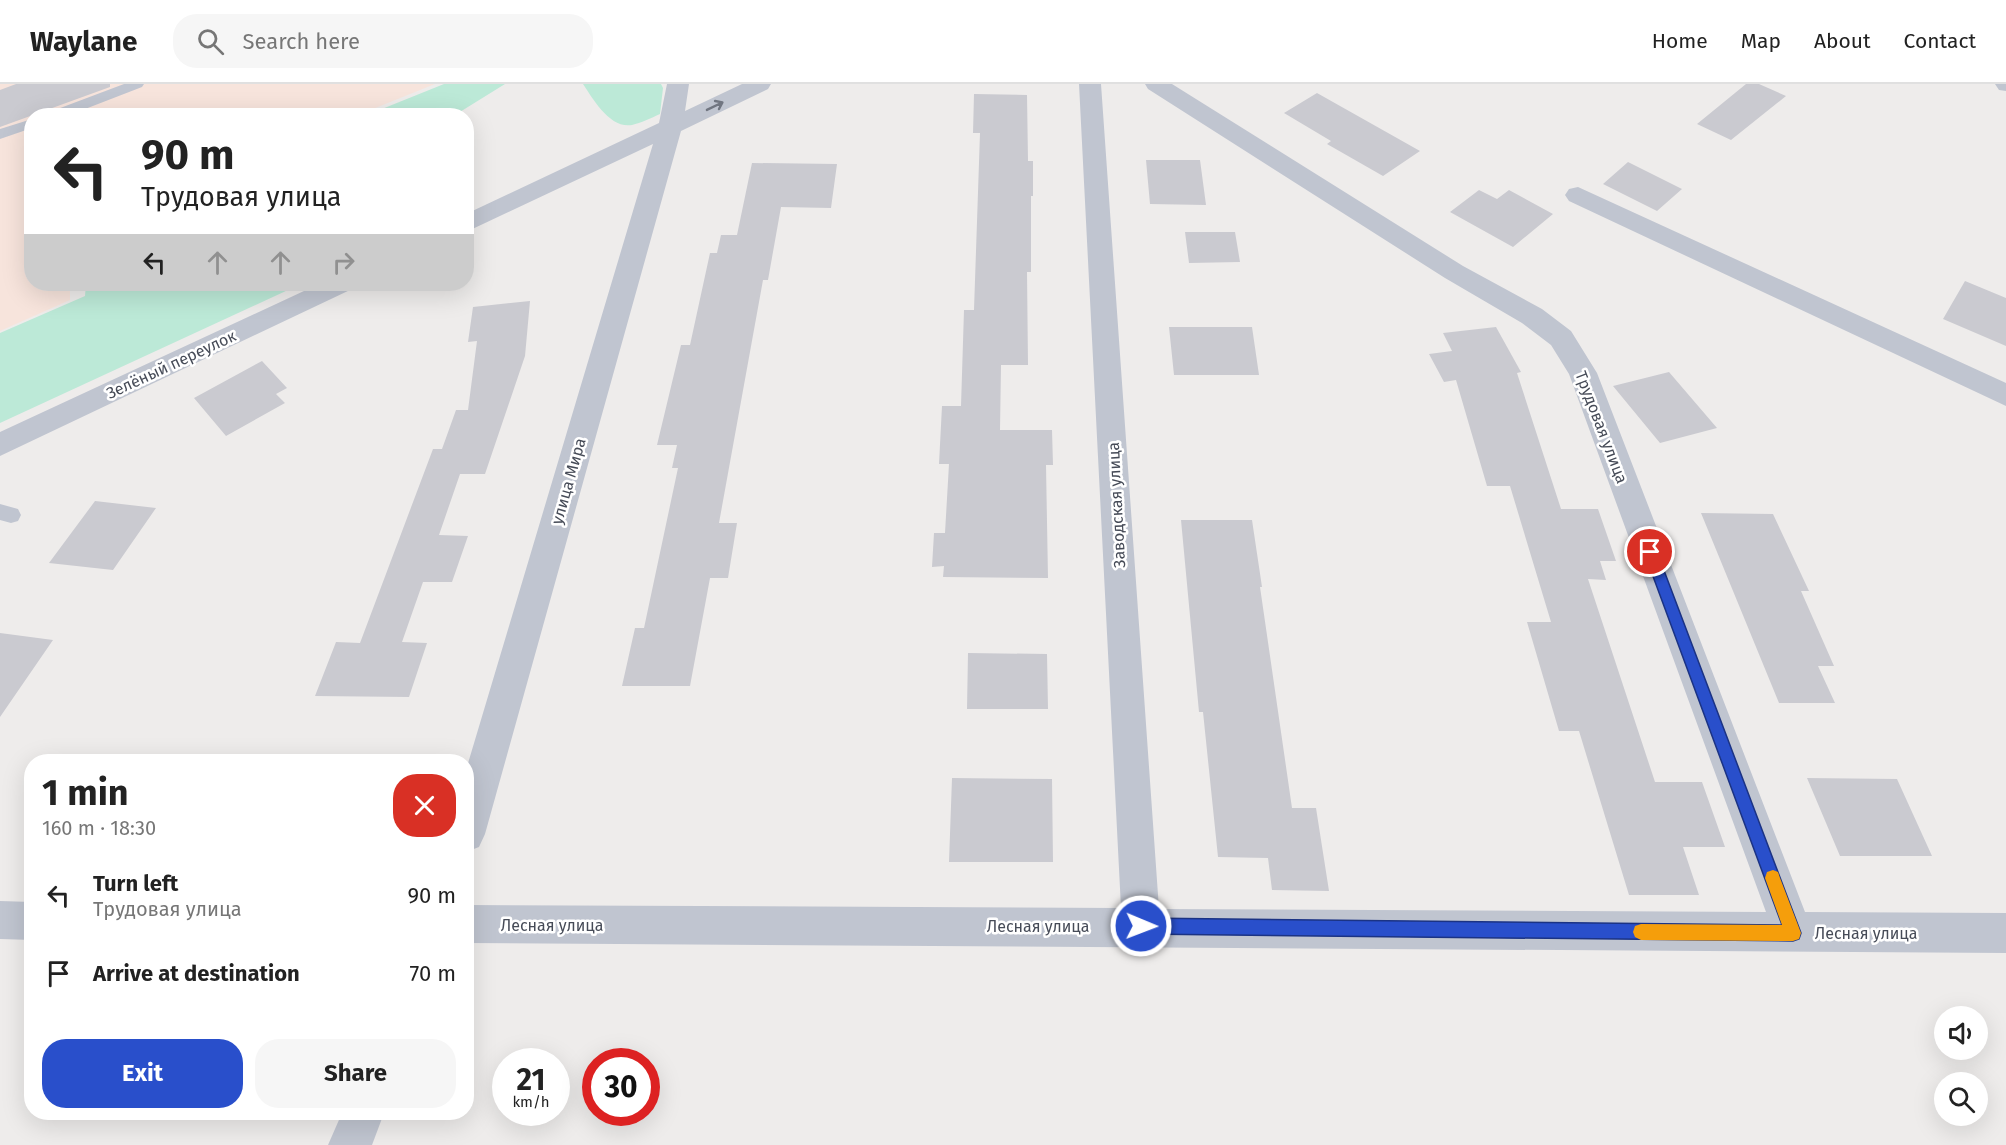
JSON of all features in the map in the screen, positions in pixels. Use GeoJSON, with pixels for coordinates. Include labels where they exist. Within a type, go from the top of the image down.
{"type":"FeatureCollection","features":[{"type":"Feature","properties":{"kind":"street","name":"улица Мира"},"geometry":{"type":"LineString","coordinates":[[474,806],[670,128],[678,84]]}},
{"type":"Feature","properties":{"kind":"street"},"geometry":{"type":"LineString","coordinates":[[474,220],[760,84]]}},
{"type":"Feature","properties":{"kind":"street","name":"Заводская улица"},"geometry":{"type":"LineString","coordinates":[[1090,84],[1141,926]]}},
{"type":"Feature","properties":{"kind":"street","name":"Трудовая улица"},"geometry":{"type":"LineString","coordinates":[[1156,84],[1454,272],[1532,316],[1561,338],[1583,373],[1793,933]]}},
{"type":"Feature","properties":{"kind":"street"},"geometry":{"type":"LineString","coordinates":[[1578,195],[2006,395]]}},
{"type":"Feature","properties":{"kind":"street","name":"Зелёный переулок"},"geometry":{"type":"LineString","coordinates":[[0,445],[326,291]]}},
{"type":"Feature","properties":{"kind":"street"},"geometry":{"type":"LineString","coordinates":[[0,920],[24,921]]}},
{"type":"Feature","properties":{"kind":"street","name":"Лесная улица"},"geometry":{"type":"LineString","coordinates":[[474,924],[1141,926],[2006,933]]}},
{"type":"Feature","properties":{"kind":"street"},"geometry":{"type":"LineString","coordinates":[[350,1145],[360,1120]]}},
{"type":"Feature","properties":{"kind":"lane"},"geometry":{"type":"LineString","coordinates":[[73,108],[137,84]]}},
{"type":"Feature","properties":{"kind":"lane"},"geometry":{"type":"LineString","coordinates":[[0,135],[24,126]]}},
{"type":"Feature","properties":{"kind":"shaded area"},"geometry":{"type":"Polygon","coordinates":[[[0,84],[435,84],[375,108],[24,108],[24,291],[70,291],[70,300],[0,331],[0,84]]]}},
{"type":"Feature","properties":{"kind":"green space"},"geometry":{"type":"Polygon","coordinates":[[[444,84],[505,84],[466,108],[384,108],[444,84]]]}},
{"type":"Feature","properties":{"kind":"green space"},"geometry":{"type":"Polygon","coordinates":[[[583,84],[661,84],[663,88],[660,114],[632,125],[616,122],[603,112],[583,84]]]}},
{"type":"Feature","properties":{"kind":"green space"},"geometry":{"type":"Polygon","coordinates":[[[85,291],[286,291],[0,423],[0,333],[85,296],[85,291]]]}},
{"type":"Feature","properties":{"kind":"building"},"geometry":{"type":"Polygon","coordinates":[[[16,84],[110,84],[110,87],[52,108],[24,108],[24,118],[0,127],[0,90],[16,84]]]}},
{"type":"Feature","properties":{"kind":"building"},"geometry":{"type":"Polygon","coordinates":[[[1746,84],[1759,84],[1786,96],[1731,140],[1697,124],[1746,84]]]}},
{"type":"Feature","properties":{"kind":"building"},"geometry":{"type":"Polygon","coordinates":[[[1317,93],[1420,151],[1383,176],[1327,144],[1331,141],[1284,113],[1317,93]]]}},
{"type":"Feature","properties":{"kind":"building"},"geometry":{"type":"Polygon","coordinates":[[[974,94],[1027,95],[1028,161],[1033,161],[1031,272],[1027,272],[1028,365],[1001,365],[1000,430],[1052,430],[1053,465],[1046,465],[1048,578],[943,577],[944,566],[932,567],[934,533],[945,533],[949,464],[939,464],[942,406],[961,406],[964,310],[974,310],[980,133],[973,133],[974,94]]]}},
{"type":"Feature","properties":{"kind":"building"},"geometry":{"type":"Polygon","coordinates":[[[1146,160],[1200,160],[1206,205],[1150,204],[1146,160]]]}},
{"type":"Feature","properties":{"kind":"building"},"geometry":{"type":"Polygon","coordinates":[[[1628,162],[1682,189],[1657,211],[1603,184],[1628,162]]]}},
{"type":"Feature","properties":{"kind":"building"},"geometry":{"type":"Polygon","coordinates":[[[752,163],[837,164],[831,208],[781,207],[768,280],[763,280],[719,523],[737,523],[728,578],[710,578],[690,686],[622,686],[635,628],[644,628],[678,468],[672,468],[677,445],[657,445],[681,345],[690,345],[710,253],[717,253],[721,235],[737,235],[752,163]]]}},
{"type":"Feature","properties":{"kind":"building"},"geometry":{"type":"Polygon","coordinates":[[[1479,190],[1497,199],[1509,190],[1553,214],[1513,247],[1450,212],[1479,190]]]}},
{"type":"Feature","properties":{"kind":"building"},"geometry":{"type":"Polygon","coordinates":[[[1185,232],[1235,232],[1240,262],[1189,263],[1185,232]]]}},
{"type":"Feature","properties":{"kind":"building"},"geometry":{"type":"Polygon","coordinates":[[[1965,281],[2006,298],[2006,346],[1943,319],[1965,281]]]}},
{"type":"Feature","properties":{"kind":"building"},"geometry":{"type":"Polygon","coordinates":[[[530,301],[525,356],[485,474],[460,474],[439,535],[468,536],[452,582],[423,582],[402,642],[427,643],[409,697],[315,696],[336,642],[360,643],[433,449],[442,449],[456,410],[468,410],[477,341],[468,342],[473,307],[530,301]]]}},
{"type":"Feature","properties":{"kind":"building"},"geometry":{"type":"Polygon","coordinates":[[[1169,327],[1252,327],[1259,375],[1174,375],[1169,327]]]}},
{"type":"Feature","properties":{"kind":"building"},"geometry":{"type":"Polygon","coordinates":[[[1496,327],[1521,372],[1517,373],[1561,509],[1598,509],[1616,561],[1600,561],[1606,580],[1588,579],[1655,782],[1702,782],[1725,847],[1683,847],[1699,895],[1629,895],[1579,731],[1559,731],[1527,622],[1551,622],[1510,486],[1487,486],[1456,380],[1444,382],[1429,354],[1452,351],[1443,333],[1496,327]]]}},
{"type":"Feature","properties":{"kind":"building"},"geometry":{"type":"Polygon","coordinates":[[[262,361],[287,388],[276,394],[285,403],[226,436],[194,398],[262,361]]]}},
{"type":"Feature","properties":{"kind":"building"},"geometry":{"type":"Polygon","coordinates":[[[1669,372],[1717,428],[1660,443],[1613,386],[1669,372]]]}},
{"type":"Feature","properties":{"kind":"building"},"geometry":{"type":"Polygon","coordinates":[[[95,501],[156,508],[113,570],[49,563],[95,501]]]}},
{"type":"Feature","properties":{"kind":"building"},"geometry":{"type":"Polygon","coordinates":[[[1701,513],[1773,514],[1809,591],[1801,591],[1834,666],[1818,666],[1835,703],[1779,703],[1701,513]]]}},
{"type":"Feature","properties":{"kind":"building"},"geometry":{"type":"Polygon","coordinates":[[[1181,520],[1252,520],[1292,808],[1316,808],[1329,891],[1272,890],[1268,858],[1218,857],[1203,712],[1199,712],[1181,520]]]}},
{"type":"Feature","properties":{"kind":"building"},"geometry":{"type":"Polygon","coordinates":[[[0,633],[53,640],[0,717],[0,633]]]}},
{"type":"Feature","properties":{"kind":"building"},"geometry":{"type":"Polygon","coordinates":[[[968,653],[1047,654],[1048,709],[967,709],[968,653]]]}},
{"type":"Feature","properties":{"kind":"building"},"geometry":{"type":"Polygon","coordinates":[[[952,778],[1052,779],[1053,862],[949,862],[952,778]]]}},
{"type":"Feature","properties":{"kind":"building"},"geometry":{"type":"Polygon","coordinates":[[[1807,778],[1897,779],[1932,856],[1840,856],[1807,778]]]}},
{"type":"Feature","properties":{"kind":"slow traffic"},"geometry":{"type":"LineString","coordinates":[[1641,932],[1793,933],[1773,878]]}},
{"type":"Feature","properties":{"kind":"route"},"geometry":{"type":"LineString","coordinates":[[1141,926],[1793,933],[1650,552]]}}]}
